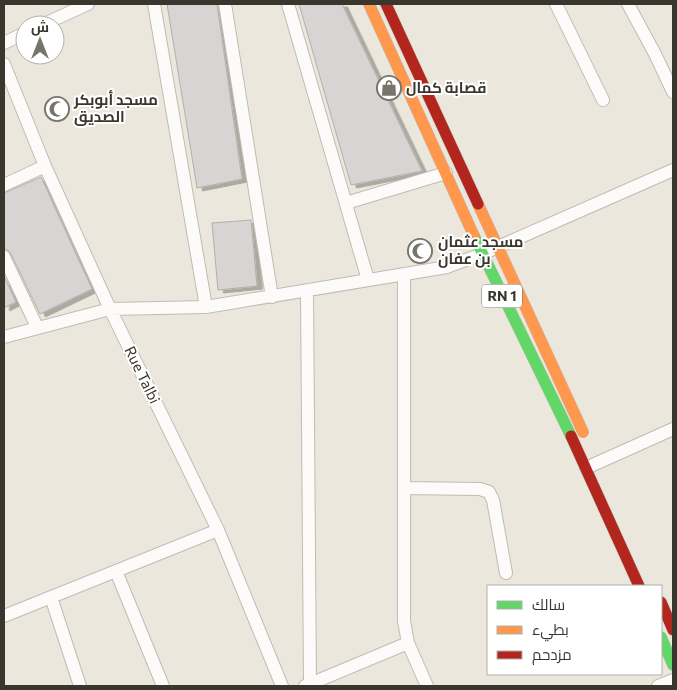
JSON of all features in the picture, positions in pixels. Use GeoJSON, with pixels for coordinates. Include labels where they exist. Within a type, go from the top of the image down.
{"type":"FeatureCollection","features":[{"type":"Feature","properties":{"kind":"main road","name":"RN 1"},"geometry":{"type":"LineString","coordinates":[[369,4],[482,254],[593,461]]}},
{"type":"Feature","properties":{"kind":"main road","name":"RN 1"},"geometry":{"type":"LineString","coordinates":[[386,4],[593,461],[638,585]]}},
{"type":"Feature","properties":{"kind":"main road"},"geometry":{"type":"LineString","coordinates":[[662,604],[673,630]]}},
{"type":"Feature","properties":{"kind":"main road"},"geometry":{"type":"LineString","coordinates":[[662,639],[673,665]]}},
{"type":"Feature","properties":{"kind":"street"},"geometry":{"type":"LineString","coordinates":[[64,15],[88,4]]}},
{"type":"Feature","properties":{"kind":"street"},"geometry":{"type":"LineString","coordinates":[[154,4],[206,307]]}},
{"type":"Feature","properties":{"kind":"street"},"geometry":{"type":"LineString","coordinates":[[225,4],[272,297]]}},
{"type":"Feature","properties":{"kind":"street"},"geometry":{"type":"LineString","coordinates":[[288,4],[368,280]]}},
{"type":"Feature","properties":{"kind":"street"},"geometry":{"type":"LineString","coordinates":[[556,4],[602,100]]}},
{"type":"Feature","properties":{"kind":"street"},"geometry":{"type":"LineString","coordinates":[[628,4],[673,92]]}},
{"type":"Feature","properties":{"kind":"street","name":"Rue Talbi"},"geometry":{"type":"LineString","coordinates":[[4,64],[45,166],[110,310],[218,530],[282,686]]}},
{"type":"Feature","properties":{"kind":"street"},"geometry":{"type":"LineString","coordinates":[[4,185],[45,166]]}},
{"type":"Feature","properties":{"kind":"street"},"geometry":{"type":"LineString","coordinates":[[4,337],[110,310],[206,307],[447,267],[498,248],[673,170]]}},
{"type":"Feature","properties":{"kind":"street"},"geometry":{"type":"LineString","coordinates":[[346,203],[446,173]]}},
{"type":"Feature","properties":{"kind":"street"},"geometry":{"type":"LineString","coordinates":[[4,256],[37,328]]}},
{"type":"Feature","properties":{"kind":"street"},"geometry":{"type":"LineString","coordinates":[[404,274],[404,621],[408,643],[427,686]]}},
{"type":"Feature","properties":{"kind":"street"},"geometry":{"type":"LineString","coordinates":[[307,290],[308,685],[408,643]]}},
{"type":"Feature","properties":{"kind":"street"},"geometry":{"type":"LineString","coordinates":[[593,461],[673,430]]}},
{"type":"Feature","properties":{"kind":"street"},"geometry":{"type":"LineString","coordinates":[[404,488],[480,489],[489,492],[494,500],[506,573]]}},
{"type":"Feature","properties":{"kind":"street"},"geometry":{"type":"LineString","coordinates":[[4,616],[218,530]]}},
{"type":"Feature","properties":{"kind":"street"},"geometry":{"type":"LineString","coordinates":[[116,571],[163,686]]}},
{"type":"Feature","properties":{"kind":"street"},"geometry":{"type":"LineString","coordinates":[[51,597],[80,686]]}},
{"type":"Feature","properties":{"kind":"street"},"geometry":{"type":"LineString","coordinates":[[658,686],[673,680]]}},
{"type":"Feature","properties":{"kind":"building"},"geometry":{"type":"Polygon","coordinates":[[[167,4],[217,4],[242,179],[197,188],[167,4]]]}},
{"type":"Feature","properties":{"kind":"building"},"geometry":{"type":"Polygon","coordinates":[[[299,4],[342,4],[422,171],[351,185],[299,4]]]}},
{"type":"Feature","properties":{"kind":"building"},"geometry":{"type":"Polygon","coordinates":[[[41,177],[92,289],[40,314],[11,254],[8,250],[4,249],[4,193],[41,177]]]}},
{"type":"Feature","properties":{"kind":"building"},"geometry":{"type":"Polygon","coordinates":[[[251,220],[257,286],[218,290],[212,223],[251,220]]]}},
{"type":"Feature","properties":{"kind":"building"},"geometry":{"type":"Polygon","coordinates":[[[4,276],[16,302],[4,308],[4,276]]]}},
{"type":"Feature","properties":{"kind":"traffic: fast"},"geometry":{"type":"LineString","coordinates":[[474,236],[571,436]]}},
{"type":"Feature","properties":{"kind":"traffic: fast"},"geometry":{"type":"LineString","coordinates":[[662,639],[673,665]]}},
{"type":"Feature","properties":{"kind":"traffic: slow"},"geometry":{"type":"LineString","coordinates":[[369,4],[474,236]]}},
{"type":"Feature","properties":{"kind":"traffic: slow"},"geometry":{"type":"LineString","coordinates":[[478,204],[583,432]]}},
{"type":"Feature","properties":{"kind":"traffic: jam"},"geometry":{"type":"LineString","coordinates":[[386,4],[478,204]]}},
{"type":"Feature","properties":{"kind":"traffic: jam"},"geometry":{"type":"LineString","coordinates":[[571,436],[639,585]]}},
{"type":"Feature","properties":{"kind":"traffic: jam"},"geometry":{"type":"LineString","coordinates":[[662,604],[673,630]]}},
{"type":"Feature","properties":{"kind":"place","name":"قصابة كمال"},"geometry":{"type":"Point","coordinates":[389,88]}},
{"type":"Feature","properties":{"kind":"place","name":"مسجد أبوبكر الصديق"},"geometry":{"type":"Point","coordinates":[57,109]}},
{"type":"Feature","properties":{"kind":"place","name":"مسجد عثمان بن عفان"},"geometry":{"type":"Point","coordinates":[420,251]}}]}
